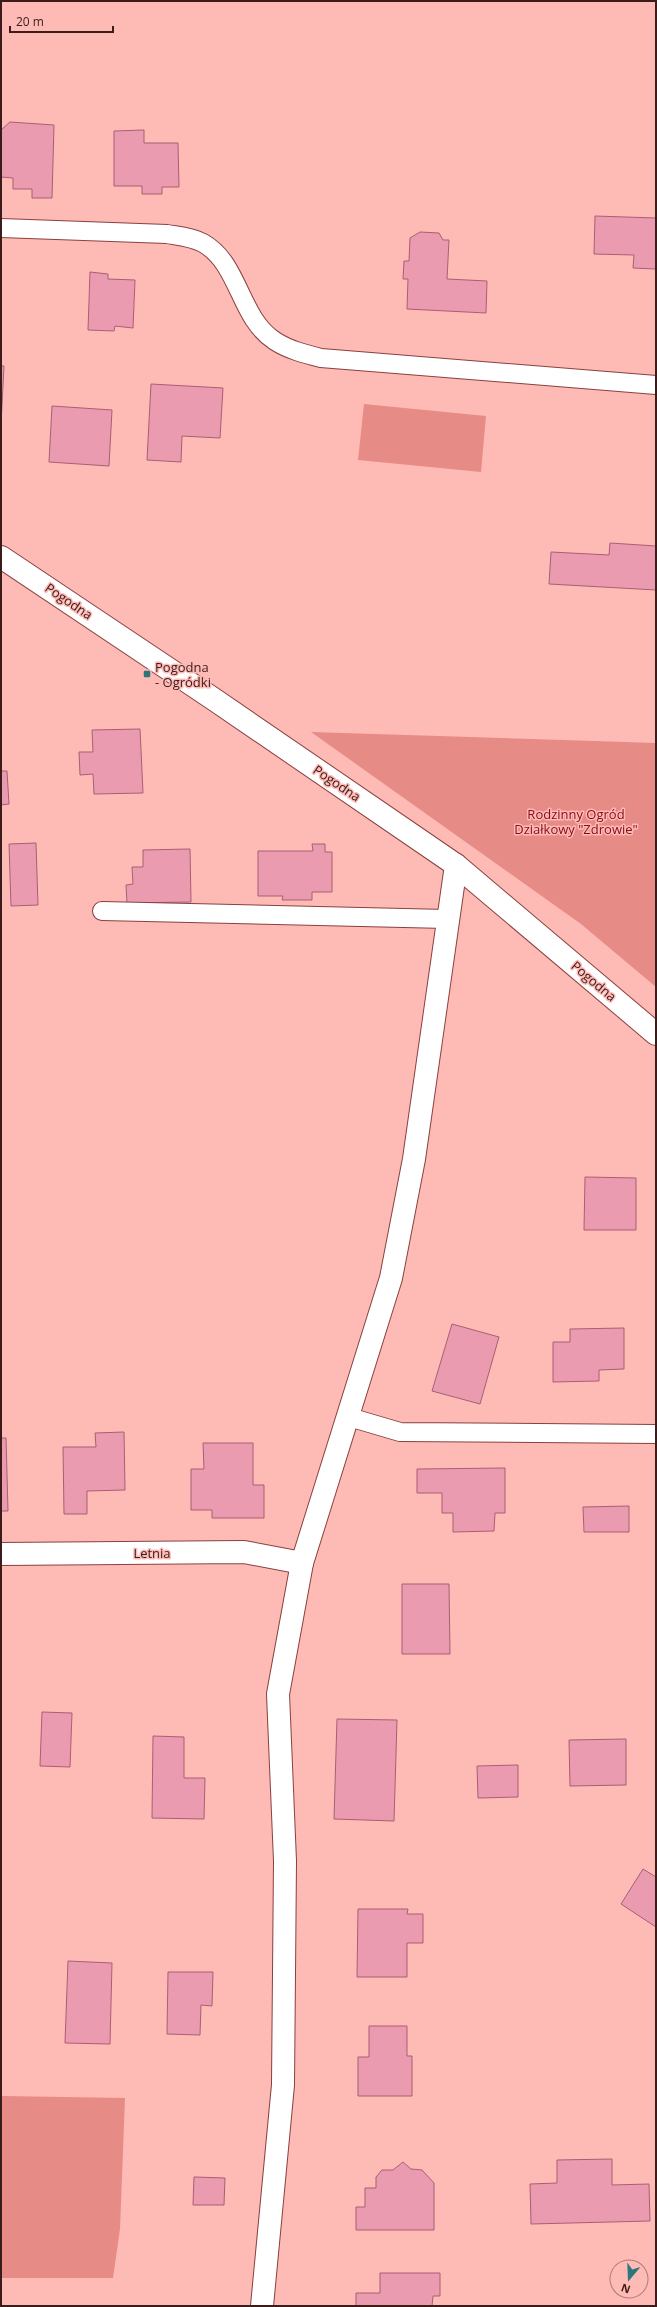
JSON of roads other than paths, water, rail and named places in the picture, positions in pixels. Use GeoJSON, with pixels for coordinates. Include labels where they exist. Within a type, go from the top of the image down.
{"type":"FeatureCollection","features":[{"type":"Feature","properties":{"kind":"street","name":"Pogodna"},"geometry":{"type":"LineString","coordinates":[[1,557],[199,689],[456,865],[656,1034]]}},
{"type":"Feature","properties":{"kind":"street"},"geometry":{"type":"LineString","coordinates":[[262,2306],[283,2085],[285,1861],[278,1694],[302,1563],[349,1417],[392,1271],[414,1159],[447,919],[456,865]]}},
{"type":"Feature","properties":{"kind":"street","name":"Letnia"},"geometry":{"type":"LineString","coordinates":[[1,1554],[244,1552],[302,1563]]}},
{"type":"Feature","properties":{"kind":"lane"},"geometry":{"type":"LineString","coordinates":[[1,228],[167,234],[187,237],[203,243],[215,253],[226,266],[256,323],[274,341],[298,352],[321,358],[656,385]]}},
{"type":"Feature","properties":{"kind":"lane"},"geometry":{"type":"LineString","coordinates":[[102,911],[447,919]]}},
{"type":"Feature","properties":{"kind":"lane"},"geometry":{"type":"LineString","coordinates":[[349,1417],[400,1432],[656,1434]]}},
{"type":"Feature","properties":{"kind":"place","name":"Pogodna - Ogródki"},"geometry":{"type":"Point","coordinates":[147,674]}},
{"type":"Feature","properties":{"kind":"park label","name":"Rodzinny Ogród Działkowy \"Zdrowie\""},"geometry":{"type":"Point","coordinates":[576,822]}}]}
